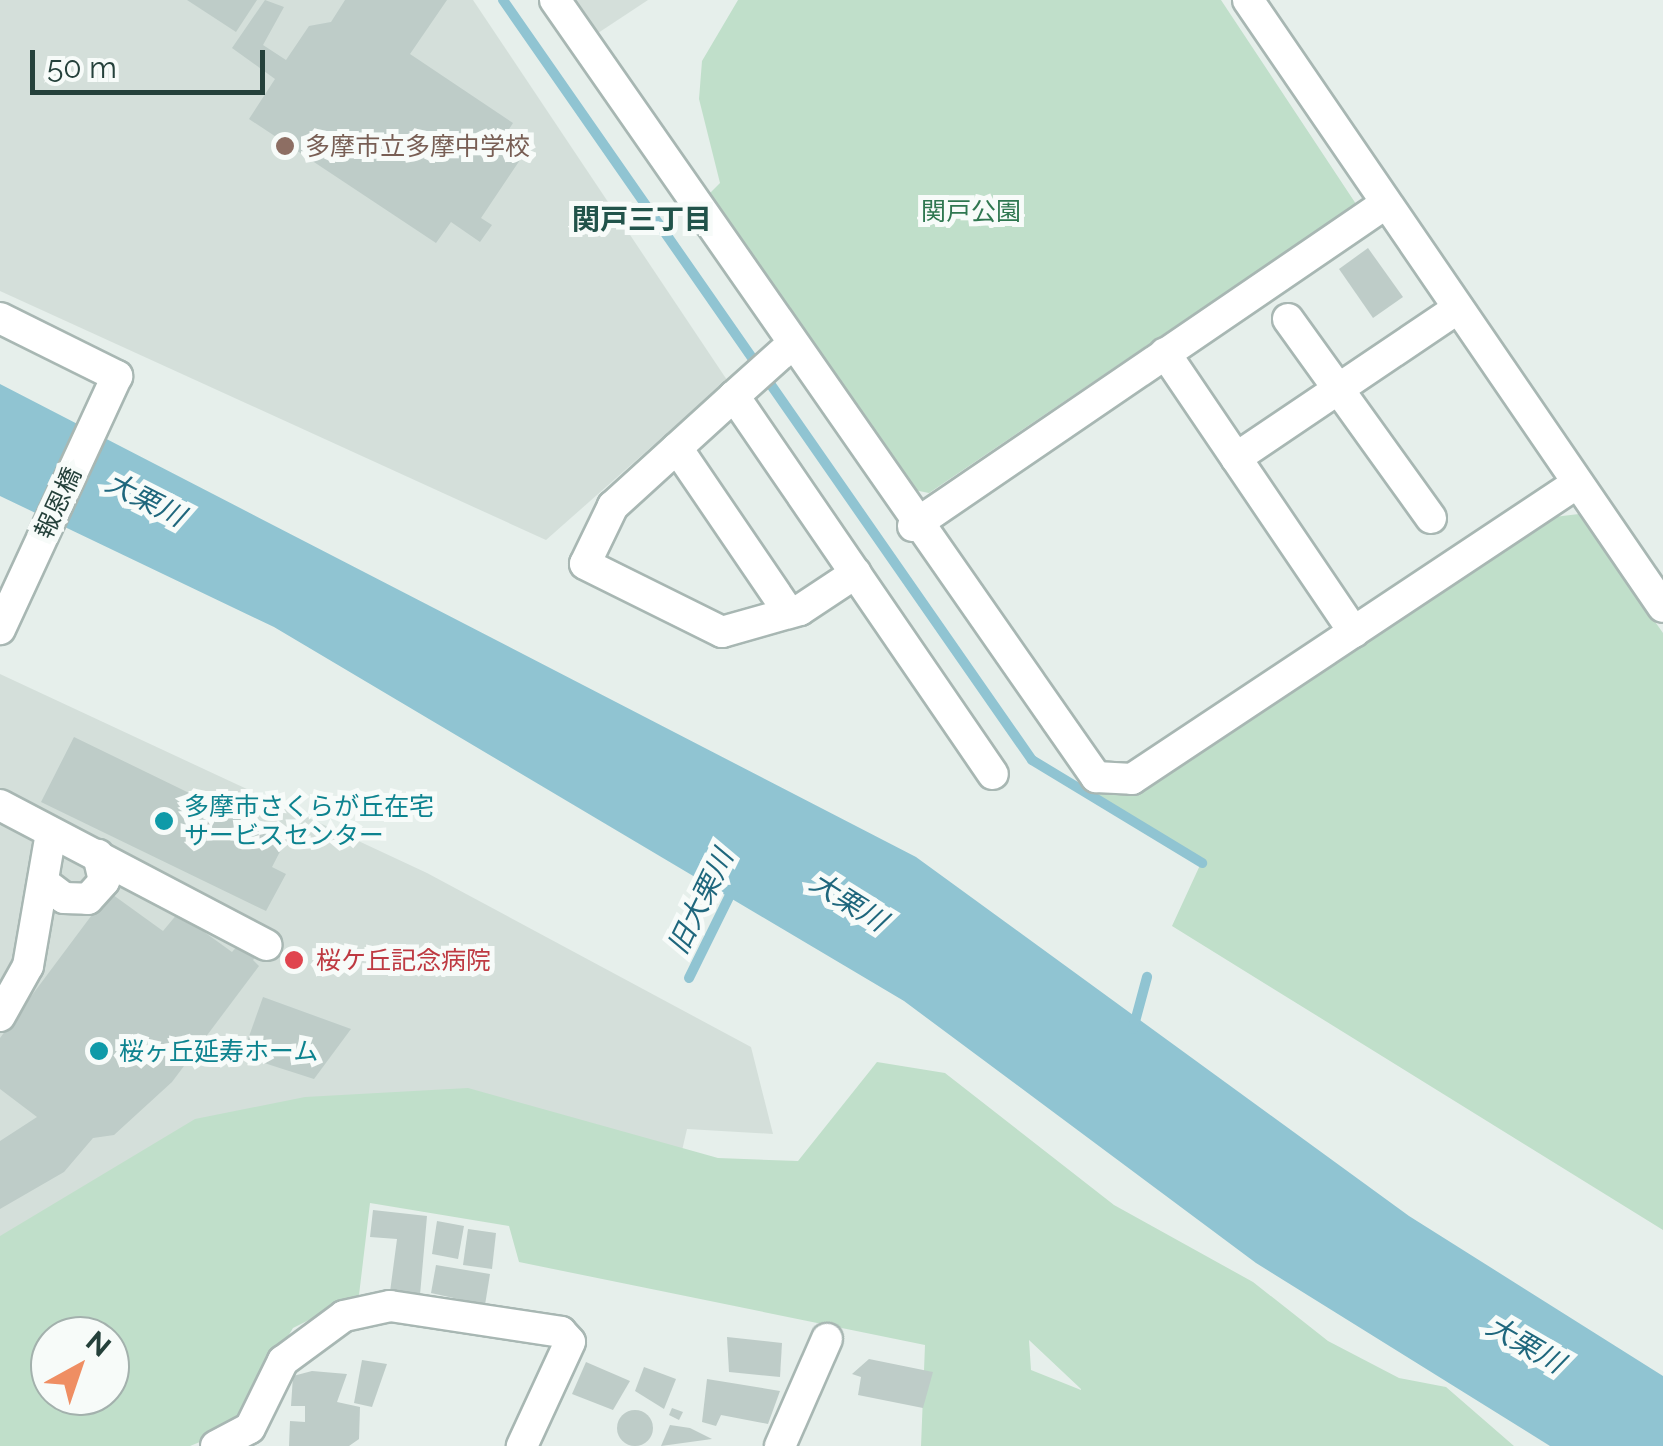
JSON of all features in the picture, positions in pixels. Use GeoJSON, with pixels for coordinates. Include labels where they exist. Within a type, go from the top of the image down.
{"type":"FeatureCollection","features":[{"type":"Feature","properties":{"kind":"street"},"geometry":{"type":"LineString","coordinates":[[555,0],[782,353],[1096,777],[1132,779],[1576,484]]}},
{"type":"Feature","properties":{"kind":"street"},"geometry":{"type":"LineString","coordinates":[[1248,0],[1663,607]]}},
{"type":"Feature","properties":{"kind":"street"},"geometry":{"type":"LineString","coordinates":[[913,526],[1385,204]]}},
{"type":"Feature","properties":{"kind":"street"},"geometry":{"type":"LineString","coordinates":[[1236,458],[1458,308]]}},
{"type":"Feature","properties":{"kind":"street","name":"報恩橋"},"geometry":{"type":"LineString","coordinates":[[0,318],[117,376],[0,630]]}},
{"type":"Feature","properties":{"kind":"street"},"geometry":{"type":"LineString","coordinates":[[1288,319],[1431,518]]}},
{"type":"Feature","properties":{"kind":"street"},"geometry":{"type":"LineString","coordinates":[[782,353],[613,506],[585,564],[722,632],[789,613],[856,573]]}},
{"type":"Feature","properties":{"kind":"street"},"geometry":{"type":"LineString","coordinates":[[1165,353],[1354,632]]}},
{"type":"Feature","properties":{"kind":"street"},"geometry":{"type":"LineString","coordinates":[[738,393],[993,774]]}},
{"type":"Feature","properties":{"kind":"street"},"geometry":{"type":"LineString","coordinates":[[676,448],[789,613]]}},
{"type":"Feature","properties":{"kind":"street"},"geometry":{"type":"LineString","coordinates":[[0,805],[267,944]]}},
{"type":"Feature","properties":{"kind":"street"},"geometry":{"type":"LineString","coordinates":[[0,1016],[28,966],[50,834]]}},
{"type":"Feature","properties":{"kind":"street"},"geometry":{"type":"LineString","coordinates":[[43,882],[64,898],[88,899],[104,881],[98,855]]}},
{"type":"Feature","properties":{"kind":"street"},"geometry":{"type":"LineString","coordinates":[[216,1446],[250,1428],[283,1360],[344,1316],[390,1306],[561,1332],[570,1342],[522,1446]]}},
{"type":"Feature","properties":{"kind":"street"},"geometry":{"type":"LineString","coordinates":[[780,1446],[827,1338]]}},
{"type":"Feature","properties":{"kind":"shaded area","name":"多摩市立多摩中学校"},"geometry":{"type":"Polygon","coordinates":[[[0,0],[473,0],[727,380],[546,540],[0,291],[0,0]]]}},
{"type":"Feature","properties":{"kind":"shaded area"},"geometry":{"type":"Polygon","coordinates":[[[571,0],[648,0],[595,35],[571,0]]]}},
{"type":"Feature","properties":{"kind":"shaded area","name":"桜ケ丘記念病院"},"geometry":{"type":"Polygon","coordinates":[[[0,674],[427,873],[751,1047],[773,1134],[687,1129],[674,1185],[303,1135],[0,1272],[0,674]]]}},
{"type":"Feature","properties":{"kind":"green space","name":"関戸公園"},"geometry":{"type":"Polygon","coordinates":[[[738,0],[1221,0],[1356,204],[929,493],[909,489],[705,198],[720,183],[699,99],[702,61],[738,0]]]}},
{"type":"Feature","properties":{"kind":"green space"},"geometry":{"type":"Polygon","coordinates":[[[1579,514],[1663,633],[1663,1230],[1172,926],[1201,863],[1086,793],[1096,777],[1132,779],[1554,517],[1579,514]]]}},
{"type":"Feature","properties":{"kind":"green space"},"geometry":{"type":"Polygon","coordinates":[[[877,1062],[945,1073],[1114,1205],[1253,1282],[1328,1341],[1399,1378],[1446,1387],[1514,1446],[921,1446],[925,1345],[519,1262],[509,1226],[370,1203],[359,1295],[293,1328],[232,1429],[190,1446],[0,1446],[0,1236],[195,1119],[305,1097],[468,1088],[718,1158],[798,1161],[877,1062]],[[1029,1340],[1031,1370],[1081,1389],[1029,1340]]]}},
{"type":"Feature","properties":{"kind":"water","name":"大栗川"},"geometry":{"type":"Polygon","coordinates":[[[0,384],[916,857],[1409,1216],[1663,1376],[1663,1446],[1550,1446],[1256,1263],[904,1001],[274,627],[0,496],[0,384]]]}},
{"type":"Feature","properties":{"kind":"building"},"geometry":{"type":"Polygon","coordinates":[[[187,0],[257,0],[236,32],[187,0]]]}},
{"type":"Feature","properties":{"kind":"building"},"geometry":{"type":"Polygon","coordinates":[[[265,0],[284,7],[263,45],[286,60],[309,26],[331,22],[345,0],[447,0],[410,54],[513,123],[506,134],[528,148],[481,218],[492,225],[480,242],[451,222],[436,243],[249,119],[275,79],[232,48],[265,0]]]}},
{"type":"Feature","properties":{"kind":"building"},"geometry":{"type":"Polygon","coordinates":[[[1368,248],[1403,297],[1373,318],[1339,269],[1368,248]]]}},
{"type":"Feature","properties":{"kind":"building","name":"多摩市さくらが丘在宅 サービスセンター"},"geometry":{"type":"Polygon","coordinates":[[[74,737],[286,840],[272,867],[286,874],[266,911],[41,802],[74,737]]]}},
{"type":"Feature","properties":{"kind":"building","name":"桜ヶ丘延寿ホーム"},"geometry":{"type":"Polygon","coordinates":[[[109,892],[163,931],[178,913],[232,952],[246,936],[262,950],[253,960],[259,966],[172,1082],[114,1135],[93,1138],[64,1172],[0,1209],[0,1141],[37,1117],[0,1089],[0,1038],[109,892]]]}},
{"type":"Feature","properties":{"kind":"building"},"geometry":{"type":"Polygon","coordinates":[[[263,997],[351,1029],[314,1079],[242,1056],[263,997]]]}},
{"type":"Feature","properties":{"kind":"building"},"geometry":{"type":"Polygon","coordinates":[[[373,1210],[427,1216],[420,1295],[390,1292],[397,1239],[370,1237],[373,1210]]]}},
{"type":"Feature","properties":{"kind":"building"},"geometry":{"type":"Polygon","coordinates":[[[437,1221],[464,1226],[458,1259],[432,1254],[437,1221]]]}},
{"type":"Feature","properties":{"kind":"building"},"geometry":{"type":"Polygon","coordinates":[[[468,1229],[496,1233],[492,1269],[463,1265],[468,1229]]]}},
{"type":"Feature","properties":{"kind":"building"},"geometry":{"type":"Polygon","coordinates":[[[436,1265],[490,1274],[485,1305],[431,1293],[436,1265]]]}},
{"type":"Feature","properties":{"kind":"building"},"geometry":{"type":"Polygon","coordinates":[[[727,1337],[782,1343],[780,1377],[729,1372],[727,1337]]]}},
{"type":"Feature","properties":{"kind":"building"},"geometry":{"type":"Polygon","coordinates":[[[869,1359],[933,1372],[923,1408],[858,1395],[861,1377],[852,1374],[869,1359]]]}},
{"type":"Feature","properties":{"kind":"building"},"geometry":{"type":"Polygon","coordinates":[[[362,1360],[387,1364],[372,1407],[354,1403],[362,1360]]]}},
{"type":"Feature","properties":{"kind":"building"},"geometry":{"type":"Polygon","coordinates":[[[586,1362],[630,1381],[613,1410],[572,1394],[586,1362]]]}},
{"type":"Feature","properties":{"kind":"building"},"geometry":{"type":"Polygon","coordinates":[[[644,1367],[676,1379],[664,1409],[635,1391],[644,1367]]]}},
{"type":"Feature","properties":{"kind":"building"},"geometry":{"type":"Polygon","coordinates":[[[312,1371],[347,1374],[337,1402],[360,1407],[359,1439],[349,1446],[289,1446],[290,1421],[305,1422],[305,1406],[291,1406],[293,1376],[312,1371]]]}},
{"type":"Feature","properties":{"kind":"building"},"geometry":{"type":"Polygon","coordinates":[[[707,1379],[780,1391],[768,1424],[721,1415],[716,1426],[702,1422],[707,1379]]]}},
{"type":"Feature","properties":{"kind":"building"},"geometry":{"type":"Polygon","coordinates":[[[672,1408],[683,1412],[679,1420],[669,1415],[672,1408]]]}},
{"type":"Feature","properties":{"kind":"building"},"geometry":{"type":"Polygon","coordinates":[[[635,1410],[648,1415],[653,1428],[648,1441],[635,1446],[622,1441],[617,1428],[622,1415],[635,1410]]]}},
{"type":"Feature","properties":{"kind":"building"},"geometry":{"type":"Polygon","coordinates":[[[670,1425],[690,1428],[712,1439],[661,1446],[670,1425]]]}},
{"type":"Feature","properties":{"kind":"waterway"},"geometry":{"type":"LineString","coordinates":[[503,0],[1032,760],[1202,863]]}},
{"type":"Feature","properties":{"kind":"waterway","name":"旧大栗川"},"geometry":{"type":"LineString","coordinates":[[689,978],[735,885]]}},
{"type":"Feature","properties":{"kind":"waterway"},"geometry":{"type":"LineString","coordinates":[[1133,1029],[1147,977]]}},
{"type":"Feature","properties":{"kind":"place","name":"多摩市立多摩中学校"},"geometry":{"type":"Point","coordinates":[285,146]}},
{"type":"Feature","properties":{"kind":"place","name":"多摩市さくらが丘在宅 サービスセンター"},"geometry":{"type":"Point","coordinates":[164,821]}},
{"type":"Feature","properties":{"kind":"place","name":"桜ケ丘記念病院"},"geometry":{"type":"Point","coordinates":[294,960]}},
{"type":"Feature","properties":{"kind":"place","name":"桜ヶ丘延寿ホーム"},"geometry":{"type":"Point","coordinates":[99,1051]}},
{"type":"Feature","properties":{"kind":"district","name":"関戸三丁目"},"geometry":{"type":"Point","coordinates":[642,220]}}]}
